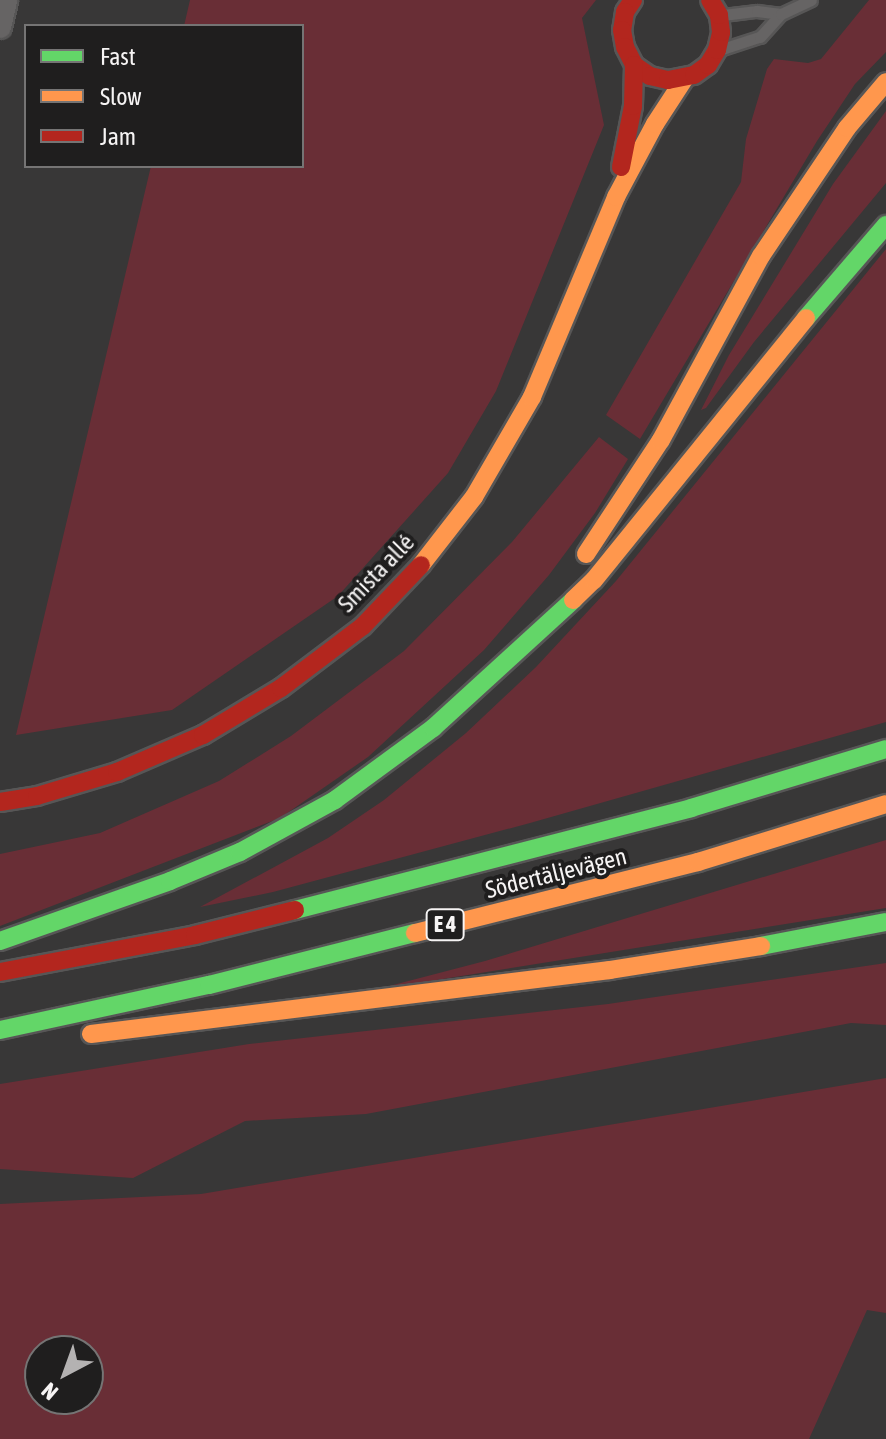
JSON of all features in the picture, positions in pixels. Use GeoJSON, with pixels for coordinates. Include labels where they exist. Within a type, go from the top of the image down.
{"type":"FeatureCollection","features":[{"type":"Feature","properties":{"kind":"main road","name":"Smista allé"},"geometry":{"type":"LineString","coordinates":[[616,197],[633,106],[634,65],[625,47],[622,30],[625,12],[633,0]]}},
{"type":"Feature","properties":{"kind":"main road"},"geometry":{"type":"LineString","coordinates":[[715,7],[721,32],[717,50]]}},
{"type":"Feature","properties":{"kind":"main road","name":"Smista allé"},"geometry":{"type":"LineString","coordinates":[[0,802],[37,796],[117,772],[203,735],[281,688],[363,626],[420,566],[474,497],[532,397],[616,197],[655,124],[685,78],[708,65],[717,50]]}},
{"type":"Feature","properties":{"kind":"main road"},"geometry":{"type":"LineString","coordinates":[[634,65],[650,76],[668,80],[685,78]]}},
{"type":"Feature","properties":{"kind":"main road"},"geometry":{"type":"LineString","coordinates":[[508,661],[575,570],[661,440],[761,256],[847,128],[886,82]]}},
{"type":"Feature","properties":{"kind":"main road"},"geometry":{"type":"LineString","coordinates":[[0,941],[240,852],[335,800],[433,728],[594,580],[825,294],[886,225]]}},
{"type":"Feature","properties":{"kind":"main road","name":"Södertäljevägen"},"geometry":{"type":"LineString","coordinates":[[0,972],[195,935],[358,894],[691,808],[886,749]]}},
{"type":"Feature","properties":{"kind":"main road","name":"Södertäljevägen"},"geometry":{"type":"LineString","coordinates":[[0,1030],[209,985],[698,862],[886,804]]}},
{"type":"Feature","properties":{"kind":"main road"},"geometry":{"type":"LineString","coordinates":[[77,1035],[610,970],[818,937],[886,922]]}},
{"type":"Feature","properties":{"kind":"main road"},"geometry":{"type":"LineString","coordinates":[[0,1044],[46,1039]]}},
{"type":"Feature","properties":{"kind":"street"},"geometry":{"type":"LineString","coordinates":[[0,27],[6,0]]}},
{"type":"Feature","properties":{"kind":"lane"},"geometry":{"type":"LineString","coordinates":[[780,0],[781,14]]}},
{"type":"Feature","properties":{"kind":"lane"},"geometry":{"type":"LineString","coordinates":[[717,50],[760,37],[781,14],[811,0]]}},
{"type":"Feature","properties":{"kind":"lane"},"geometry":{"type":"LineString","coordinates":[[715,7],[781,14]]}},
{"type":"Feature","properties":{"kind":"shaded area"},"geometry":{"type":"Polygon","coordinates":[[[190,0],[596,0],[582,18],[604,125],[496,391],[448,473],[338,596],[172,710],[16,735],[151,168],[304,168],[304,24],[184,24],[190,0]]]}},
{"type":"Feature","properties":{"kind":"shaded area"},"geometry":{"type":"Polygon","coordinates":[[[869,0],[886,0],[886,52],[855,84],[817,141],[640,439],[606,415],[741,182],[746,139],[767,69],[774,59],[808,63],[821,59],[869,0]]]}},
{"type":"Feature","properties":{"kind":"shaded area"},"geometry":{"type":"Polygon","coordinates":[[[886,111],[886,183],[754,342],[706,408],[701,410],[729,355],[833,184],[886,111]]]}},
{"type":"Feature","properties":{"kind":"shaded area"},"geometry":{"type":"Polygon","coordinates":[[[886,249],[886,722],[530,823],[273,892],[200,907],[328,838],[384,800],[466,733],[536,667],[616,581],[886,249]]]}},
{"type":"Feature","properties":{"kind":"shaded area"},"geometry":{"type":"Polygon","coordinates":[[[599,437],[628,459],[595,513],[549,575],[484,650],[368,757],[280,818],[0,926],[0,854],[100,833],[219,781],[291,736],[404,651],[512,542],[599,437]]]}},
{"type":"Feature","properties":{"kind":"shaded area"},"geometry":{"type":"Polygon","coordinates":[[[886,840],[886,908],[374,990],[485,961],[886,840]]]}},
{"type":"Feature","properties":{"kind":"shaded area"},"geometry":{"type":"Polygon","coordinates":[[[886,963],[886,1025],[851,1023],[366,1114],[245,1121],[133,1178],[0,1169],[0,1084],[249,1044],[608,1004],[886,963]]]}},
{"type":"Feature","properties":{"kind":"shaded area"},"geometry":{"type":"Polygon","coordinates":[[[886,1078],[886,1313],[867,1310],[809,1439],[0,1439],[0,1204],[201,1194],[886,1078]]]}},
{"type":"Feature","properties":{"kind":"traffic: fast"},"geometry":{"type":"LineString","coordinates":[[806,318],[886,225]]}},
{"type":"Feature","properties":{"kind":"traffic: fast"},"geometry":{"type":"LineString","coordinates":[[0,941],[170,881],[240,852],[335,800],[433,728],[573,600]]}},
{"type":"Feature","properties":{"kind":"traffic: fast"},"geometry":{"type":"LineString","coordinates":[[295,910],[691,808],[886,749]]}},
{"type":"Feature","properties":{"kind":"traffic: fast"},"geometry":{"type":"LineString","coordinates":[[761,946],[886,922]]}},
{"type":"Feature","properties":{"kind":"traffic: fast"},"geometry":{"type":"LineString","coordinates":[[0,1030],[209,985],[415,933]]}},
{"type":"Feature","properties":{"kind":"traffic: slow"},"geometry":{"type":"LineString","coordinates":[[421,565],[474,497],[532,397],[616,197],[655,124],[685,78]]}},
{"type":"Feature","properties":{"kind":"traffic: slow"},"geometry":{"type":"LineString","coordinates":[[586,554],[661,440],[761,256],[847,128],[886,82]]}},
{"type":"Feature","properties":{"kind":"traffic: slow"},"geometry":{"type":"LineString","coordinates":[[573,600],[594,580],[806,318]]}},
{"type":"Feature","properties":{"kind":"traffic: slow"},"geometry":{"type":"LineString","coordinates":[[415,933],[698,862],[886,804]]}},
{"type":"Feature","properties":{"kind":"traffic: slow"},"geometry":{"type":"LineString","coordinates":[[91,1034],[610,970],[761,946]]}},
{"type":"Feature","properties":{"kind":"traffic: jam"},"geometry":{"type":"LineString","coordinates":[[633,0],[625,12],[622,30],[625,47],[634,65],[650,76],[668,80],[694,75],[708,65],[717,50],[721,32],[719,15],[710,0]]}},
{"type":"Feature","properties":{"kind":"traffic: jam"},"geometry":{"type":"LineString","coordinates":[[621,167],[633,106],[634,65]]}},
{"type":"Feature","properties":{"kind":"traffic: jam"},"geometry":{"type":"LineString","coordinates":[[0,802],[37,796],[117,772],[203,735],[281,688],[363,626],[421,565]]}},
{"type":"Feature","properties":{"kind":"traffic: jam"},"geometry":{"type":"LineString","coordinates":[[0,972],[195,935],[295,910]]}}]}
